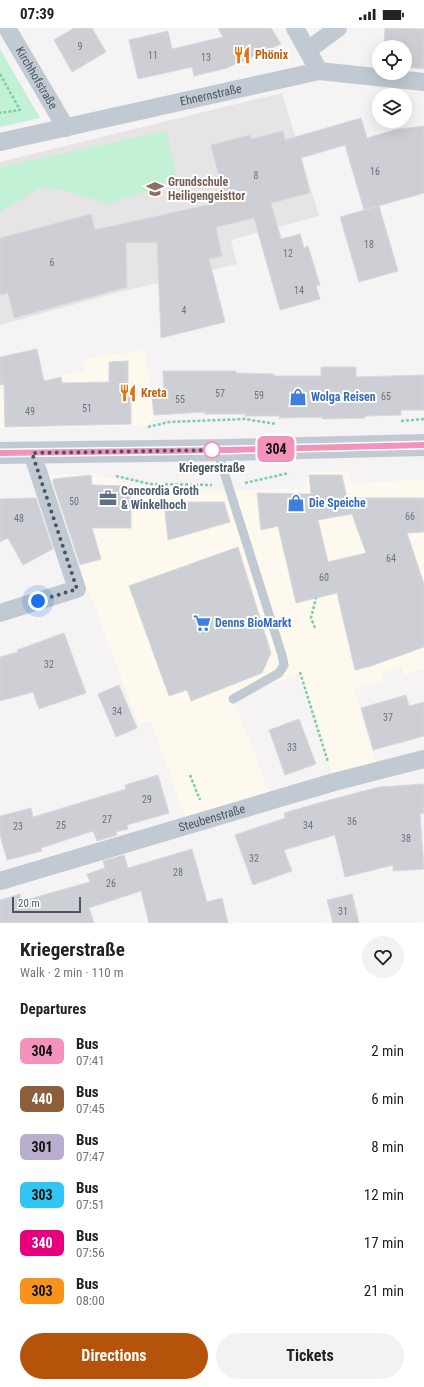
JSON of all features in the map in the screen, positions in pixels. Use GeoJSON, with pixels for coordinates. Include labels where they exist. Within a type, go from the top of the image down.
{"type":"FeatureCollection","features":[{"type":"Feature","properties":{"kind":"street","name":"Kirchhofstraße"},"geometry":{"type":"LineString","coordinates":[[7,28],[66,128]]}},
{"type":"Feature","properties":{"kind":"street"},"geometry":{"type":"LineString","coordinates":[[295,28],[319,71]]}},
{"type":"Feature","properties":{"kind":"street"},"geometry":{"type":"LineString","coordinates":[[308,50],[338,28]]}},
{"type":"Feature","properties":{"kind":"street","name":"Ehnernstraße"},"geometry":{"type":"LineString","coordinates":[[0,142],[319,71],[424,82]]}},
{"type":"Feature","properties":{"kind":"street"},"geometry":{"type":"LineString","coordinates":[[0,453],[424,445]]}},
{"type":"Feature","properties":{"kind":"street"},"geometry":{"type":"LineString","coordinates":[[0,613],[77,589],[32,453]]}},
{"type":"Feature","properties":{"kind":"street","name":"Steubenstraße"},"geometry":{"type":"LineString","coordinates":[[0,881],[334,782],[424,759]]}},
{"type":"Feature","properties":{"kind":"lane"},"geometry":{"type":"LineString","coordinates":[[217,450],[282,654],[284,665],[280,673],[233,699]]}},
{"type":"Feature","properties":{"kind":"path"},"geometry":{"type":"LineString","coordinates":[[0,74],[20,110],[0,113]]}},
{"type":"Feature","properties":{"kind":"path"},"geometry":{"type":"LineString","coordinates":[[315,628],[311,618],[316,598]]}},
{"type":"Feature","properties":{"kind":"path"},"geometry":{"type":"LineString","coordinates":[[190,774],[200,800],[204,821]]}},
{"type":"Feature","properties":{"kind":"shaded area","name":"Grundschule Heiligengeisttor"},"geometry":{"type":"Polygon","coordinates":[[[282,93],[319,216],[231,240],[237,264],[116,293],[0,325],[0,162],[282,93]]]}},
{"type":"Feature","properties":{"kind":"shaded area"},"geometry":{"type":"Polygon","coordinates":[[[145,350],[154,417],[148,425],[5,429],[0,427],[0,389],[84,371],[83,359],[145,350]]]}},
{"type":"Feature","properties":{"kind":"shaded area"},"geometry":{"type":"Polygon","coordinates":[[[308,472],[349,472],[352,484],[424,479],[424,669],[404,675],[401,667],[382,673],[384,680],[354,688],[378,770],[334,782],[300,673],[233,699],[273,801],[188,825],[151,721],[139,725],[95,607],[85,587],[44,474],[95,474],[165,494],[305,488],[308,472]]]}},
{"type":"Feature","properties":{"kind":"green space"},"geometry":{"type":"Polygon","coordinates":[[[0,49],[40,118],[0,127],[0,49]]]}},
{"type":"Feature","properties":{"kind":"green space"},"geometry":{"type":"Polygon","coordinates":[[[167,131],[177,181],[108,204],[59,189],[40,188],[0,212],[0,167],[167,131]]]}},
{"type":"Feature","properties":{"kind":"building"},"geometry":{"type":"Polygon","coordinates":[[[74,28],[92,28],[106,52],[72,72],[54,40],[74,28]]]}},
{"type":"Feature","properties":{"kind":"building"},"geometry":{"type":"Polygon","coordinates":[[[218,28],[271,28],[281,44],[227,68],[194,76],[192,67],[138,79],[129,40],[168,31],[172,49],[223,37],[218,28]]]}},
{"type":"Feature","properties":{"kind":"building"},"geometry":{"type":"Polygon","coordinates":[[[385,28],[424,29],[424,69],[412,68],[412,40],[384,40],[385,28]]]}},
{"type":"Feature","properties":{"kind":"building"},"geometry":{"type":"Polygon","coordinates":[[[361,118],[367,138],[398,129],[424,126],[424,193],[364,210],[345,145],[301,158],[310,193],[271,203],[281,239],[300,234],[304,248],[308,246],[320,285],[316,286],[320,299],[280,310],[254,218],[216,227],[222,256],[209,259],[225,322],[161,338],[157,242],[126,243],[127,287],[14,318],[8,293],[0,295],[0,238],[91,214],[95,230],[225,201],[211,145],[250,135],[251,139],[283,131],[285,140],[361,118]]]}},
{"type":"Feature","properties":{"kind":"building"},"geometry":{"type":"Polygon","coordinates":[[[379,206],[398,271],[359,282],[340,217],[379,206]]]}},
{"type":"Feature","properties":{"kind":"building"},"geometry":{"type":"Polygon","coordinates":[[[37,349],[44,381],[61,377],[62,383],[109,382],[109,362],[128,361],[128,390],[131,390],[131,424],[5,427],[4,384],[0,385],[0,357],[37,349]]]}},
{"type":"Feature","properties":{"kind":"building"},"geometry":{"type":"Polygon","coordinates":[[[321,367],[356,367],[356,377],[424,375],[424,410],[401,410],[401,415],[322,419],[322,417],[279,418],[279,416],[245,416],[245,414],[205,414],[205,412],[154,415],[151,389],[164,389],[163,371],[236,371],[236,373],[274,374],[274,376],[321,376],[321,367]]]}},
{"type":"Feature","properties":{"kind":"building"},"geometry":{"type":"Polygon","coordinates":[[[91,475],[92,485],[131,486],[131,528],[92,528],[101,559],[80,565],[53,479],[91,475]]]}},
{"type":"Feature","properties":{"kind":"building"},"geometry":{"type":"Polygon","coordinates":[[[309,475],[342,475],[347,498],[424,498],[424,532],[407,533],[424,584],[424,647],[371,666],[355,670],[337,593],[296,603],[278,526],[261,530],[257,493],[311,494],[309,475]],[[352,514],[318,520],[328,562],[366,553],[352,514]]]}},
{"type":"Feature","properties":{"kind":"building"},"geometry":{"type":"Polygon","coordinates":[[[36,498],[53,549],[23,565],[8,538],[0,542],[0,499],[36,498]]]}},
{"type":"Feature","properties":{"kind":"building"},"geometry":{"type":"Polygon","coordinates":[[[164,502],[224,502],[230,522],[168,540],[164,502]]]}},
{"type":"Feature","properties":{"kind":"building","name":"Denns BioMarkt"},"geometry":{"type":"Polygon","coordinates":[[[238,547],[271,653],[262,673],[191,701],[187,690],[169,696],[129,586],[238,547]]]}},
{"type":"Feature","properties":{"kind":"building"},"geometry":{"type":"Polygon","coordinates":[[[64,633],[86,693],[39,709],[33,692],[0,701],[0,657],[18,652],[17,650],[64,633]]]}},
{"type":"Feature","properties":{"kind":"building"},"geometry":{"type":"Polygon","coordinates":[[[119,685],[137,728],[116,737],[98,694],[119,685]]]}},
{"type":"Feature","properties":{"kind":"building"},"geometry":{"type":"Polygon","coordinates":[[[406,695],[409,706],[424,702],[424,736],[373,750],[361,708],[406,695]]]}},
{"type":"Feature","properties":{"kind":"building"},"geometry":{"type":"Polygon","coordinates":[[[299,719],[316,764],[285,775],[269,730],[299,719]]]}},
{"type":"Feature","properties":{"kind":"building"},"geometry":{"type":"Polygon","coordinates":[[[158,775],[169,813],[127,825],[128,829],[116,832],[117,835],[97,841],[93,831],[41,848],[42,851],[7,860],[0,835],[0,816],[31,808],[33,817],[126,789],[125,785],[158,775]]]}},
{"type":"Feature","properties":{"kind":"building"},"geometry":{"type":"Polygon","coordinates":[[[424,784],[424,813],[420,814],[424,869],[393,871],[393,865],[345,877],[335,835],[284,850],[292,871],[253,885],[235,835],[285,818],[284,813],[322,802],[379,787],[424,784]]]}},
{"type":"Feature","properties":{"kind":"building"},"geometry":{"type":"Polygon","coordinates":[[[192,849],[207,902],[222,898],[228,923],[149,923],[141,891],[89,908],[94,923],[0,923],[0,900],[20,894],[22,901],[90,882],[87,874],[105,868],[103,861],[124,855],[128,868],[192,849]]]}},
{"type":"Feature","properties":{"kind":"building"},"geometry":{"type":"Polygon","coordinates":[[[352,894],[359,923],[333,923],[327,900],[352,894]]]}},
{"type":"Feature","properties":{"kind":"bus line","name":"304"},"geometry":{"type":"LineString","coordinates":[[0,453],[187,451],[424,445]]}},
{"type":"Feature","properties":{"kind":"place","name":"Phönix"},"geometry":{"type":"Point","coordinates":[242,55]}},
{"type":"Feature","properties":{"kind":"place","name":"Grundschule Heiligengeisttor"},"geometry":{"type":"Point","coordinates":[155,189]}},
{"type":"Feature","properties":{"kind":"place","name":"Kreta"},"geometry":{"type":"Point","coordinates":[128,393]}},
{"type":"Feature","properties":{"kind":"place","name":"Wolga Reisen"},"geometry":{"type":"Point","coordinates":[298,397]}},
{"type":"Feature","properties":{"kind":"place","name":"Kriegerstraße"},"geometry":{"type":"Point","coordinates":[212,450]}},
{"type":"Feature","properties":{"kind":"place","name":"Concordia Groth & Winkelhoch"},"geometry":{"type":"Point","coordinates":[108,498]}},
{"type":"Feature","properties":{"kind":"place","name":"Die Speiche"},"geometry":{"type":"Point","coordinates":[296,503]}},
{"type":"Feature","properties":{"kind":"place","name":"Denns BioMarkt"},"geometry":{"type":"Point","coordinates":[202,623]}},
{"type":"Feature","properties":{"kind":"route"},"geometry":{"type":"LineString","coordinates":[[38,601],[77,589],[32,453],[217,450],[212,450]]}}]}
